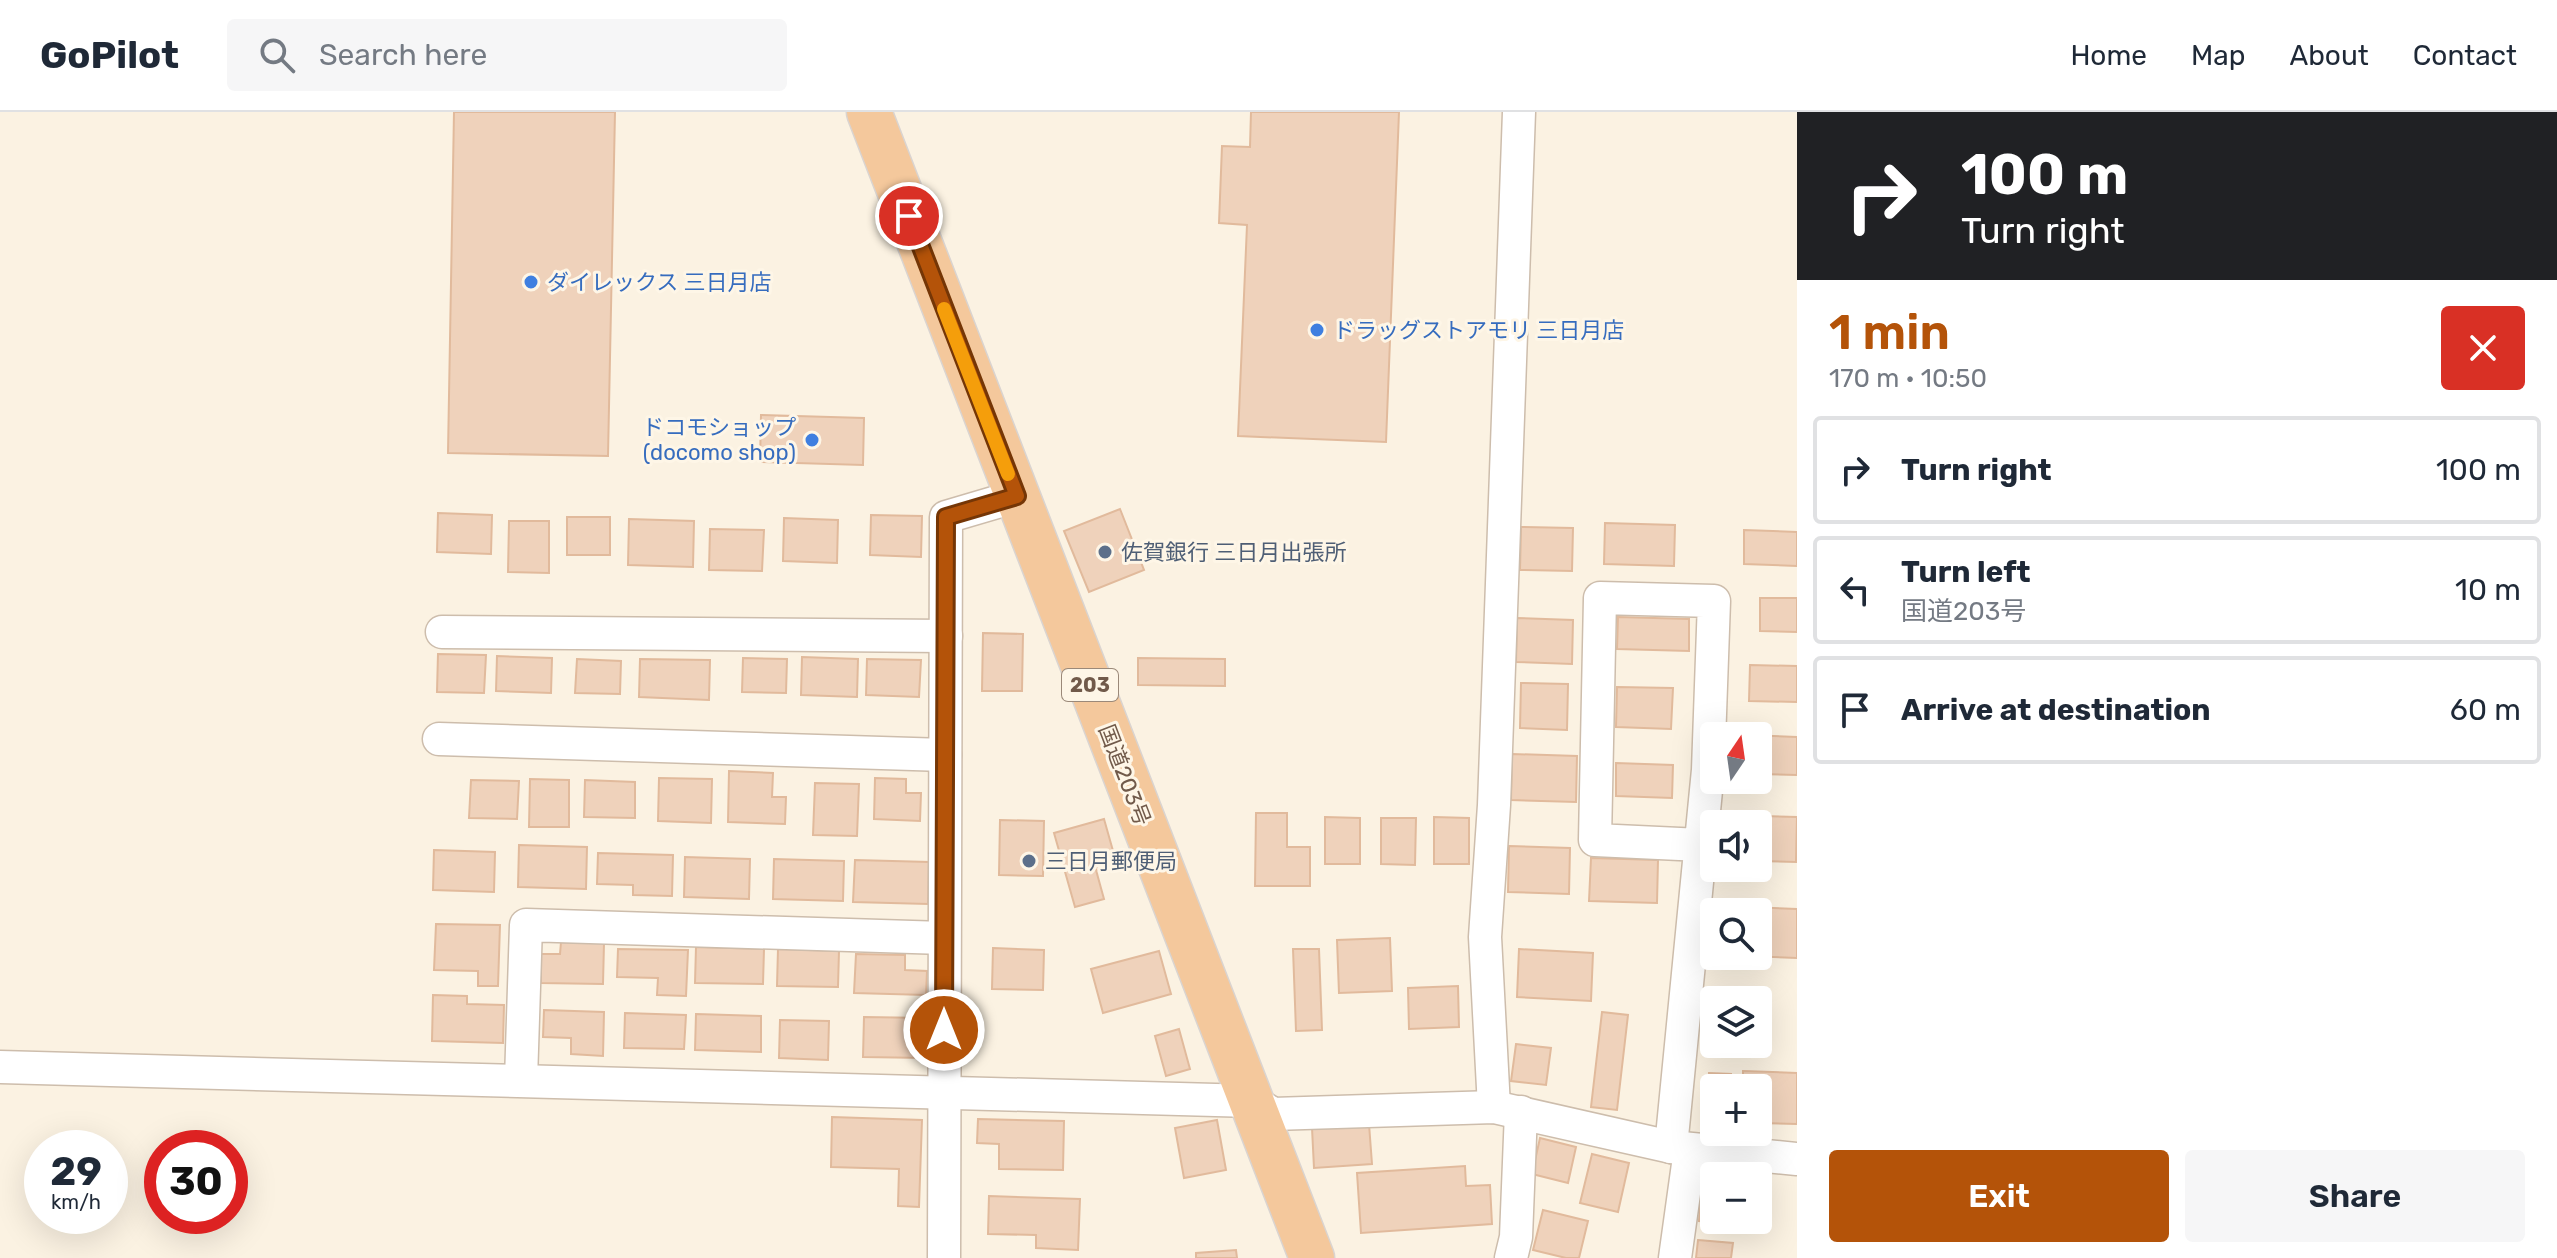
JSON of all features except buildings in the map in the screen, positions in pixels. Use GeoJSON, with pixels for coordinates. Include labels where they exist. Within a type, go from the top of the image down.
{"type":"FeatureCollection","features":[{"type":"Feature","properties":{"kind":"highway","name":"国道203号"},"geometry":{"type":"LineString","coordinates":[[869,112],[1312,1258]]}},
{"type":"Feature","properties":{"kind":"street"},"geometry":{"type":"LineString","coordinates":[[1511,1258],[1516,1237],[1508,1110],[1485,937],[1494,805],[1519,112]]}},
{"type":"Feature","properties":{"kind":"street"},"geometry":{"type":"LineString","coordinates":[[944,1258],[946,517],[1017,496]]}},
{"type":"Feature","properties":{"kind":"street"},"geometry":{"type":"LineString","coordinates":[[1600,598],[1714,601],[1708,770],[1701,845],[1595,840],[1600,598]]}},
{"type":"Feature","properties":{"kind":"street"},"geometry":{"type":"LineString","coordinates":[[442,632],[946,636]]}},
{"type":"Feature","properties":{"kind":"street"},"geometry":{"type":"LineString","coordinates":[[439,739],[945,755]]}},
{"type":"Feature","properties":{"kind":"street"},"geometry":{"type":"LineString","coordinates":[[1675,1258],[1700,859]]}},
{"type":"Feature","properties":{"kind":"street"},"geometry":{"type":"LineString","coordinates":[[521,1080],[526,925],[944,938]]}},
{"type":"Feature","properties":{"kind":"street"},"geometry":{"type":"LineString","coordinates":[[0,1067],[1252,1101],[1273,1114],[1508,1110],[1680,1148],[1797,1159]]}},
{"type":"Feature","properties":{"kind":"slow traffic"},"geometry":{"type":"LineString","coordinates":[[944,309],[1008,474]]}},
{"type":"Feature","properties":{"kind":"place","name":"ダイレックス 三日月店"},"geometry":{"type":"Point","coordinates":[531,282]}},
{"type":"Feature","properties":{"kind":"place","name":"ドラッグストアモリ 三日月店"},"geometry":{"type":"Point","coordinates":[1317,330]}},
{"type":"Feature","properties":{"kind":"place","name":"ドコモショップ (docomo shop)"},"geometry":{"type":"Point","coordinates":[812,440]}},
{"type":"Feature","properties":{"kind":"place","name":"佐賀銀行 三日月出張所"},"geometry":{"type":"Point","coordinates":[1105,552]}},
{"type":"Feature","properties":{"kind":"place","name":"三日月郵便局"},"geometry":{"type":"Point","coordinates":[1029,861]}},
{"type":"Feature","properties":{"kind":"route"},"geometry":{"type":"LineString","coordinates":[[909,216],[1017,496],[946,517],[944,1030]]}}]}
